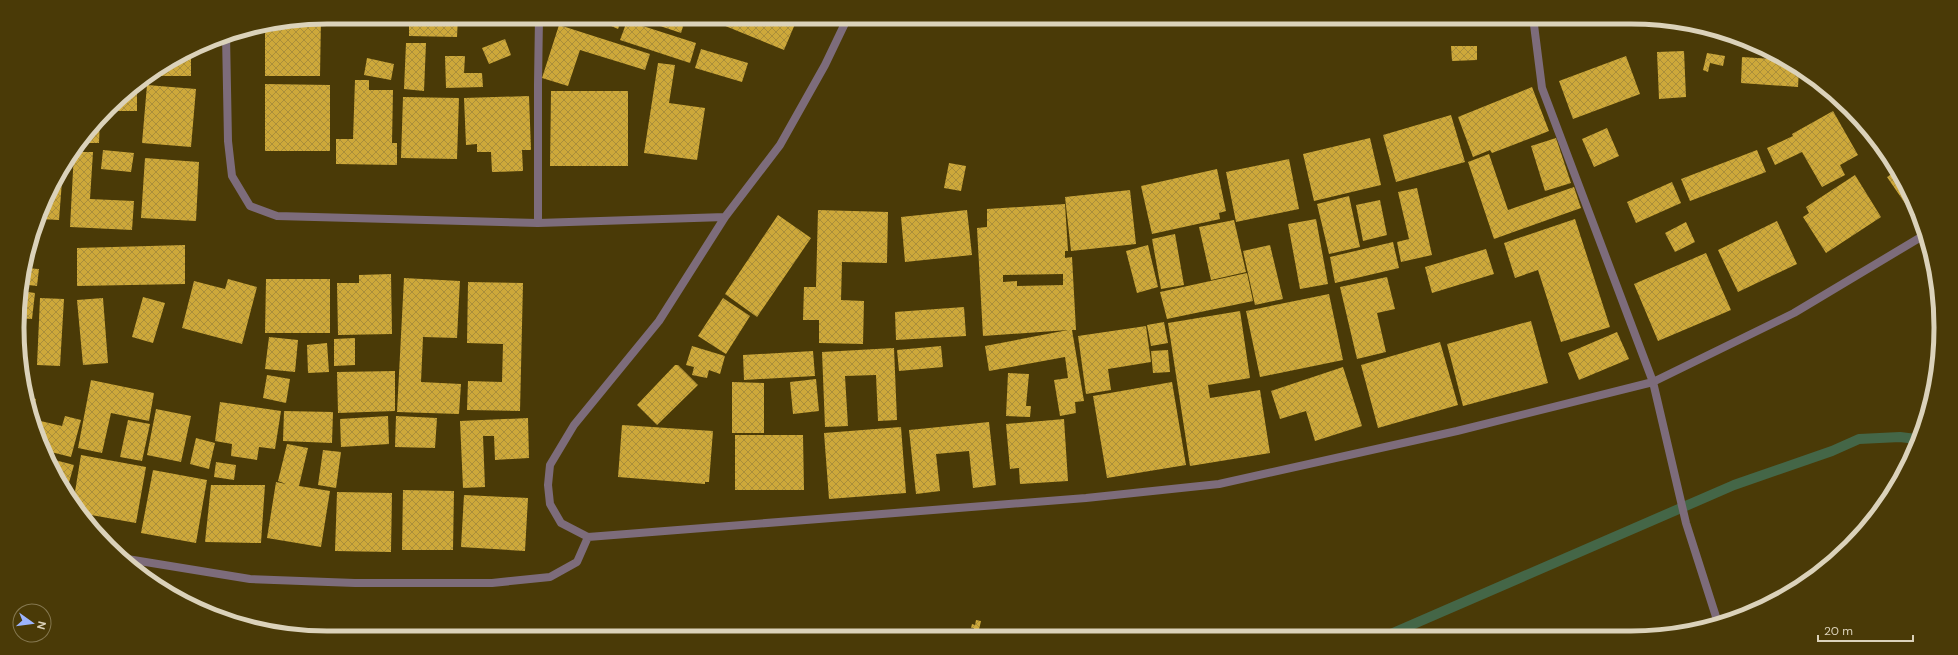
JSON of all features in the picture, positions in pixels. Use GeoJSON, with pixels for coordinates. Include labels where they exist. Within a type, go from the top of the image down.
{"type":"FeatureCollection","features":[{"type":"Feature","properties":{"kind":"street"},"geometry":{"type":"LineString","coordinates":[[538,223],[539,24]]}},
{"type":"Feature","properties":{"kind":"street"},"geometry":{"type":"LineString","coordinates":[[845,24],[825,65],[780,145],[725,217],[660,321],[574,426],[550,465],[548,484],[550,504],[561,523],[588,537],[1086,498],[1219,484],[1457,431],[1653,382],[1794,313],[1920,237]]}},
{"type":"Feature","properties":{"kind":"street"},"geometry":{"type":"LineString","coordinates":[[1534,24],[1542,88],[1653,382],[1686,523],[1717,619]]}},
{"type":"Feature","properties":{"kind":"street"},"geometry":{"type":"LineString","coordinates":[[226,41],[228,141],[232,176],[250,206],[277,216],[538,223],[725,217]]}},
{"type":"Feature","properties":{"kind":"street"},"geometry":{"type":"LineString","coordinates":[[132,560],[250,579],[355,583],[492,583],[550,577],[577,562],[588,537]]}},
{"type":"Feature","properties":{"kind":"building"},"geometry":{"type":"Polygon","coordinates":[[[321,24],[320,76],[265,76],[265,31],[321,24]]]}},
{"type":"Feature","properties":{"kind":"building"},"geometry":{"type":"Polygon","coordinates":[[[409,24],[458,24],[457,37],[409,36],[409,24]]]}},
{"type":"Feature","properties":{"kind":"building"},"geometry":{"type":"Polygon","coordinates":[[[607,24],[620,24],[618,29],[607,24]]]}},
{"type":"Feature","properties":{"kind":"building"},"geometry":{"type":"Polygon","coordinates":[[[626,24],[636,24],[696,43],[690,63],[620,40],[626,24]]]}},
{"type":"Feature","properties":{"kind":"building"},"geometry":{"type":"Polygon","coordinates":[[[654,24],[684,24],[681,33],[654,24]]]}},
{"type":"Feature","properties":{"kind":"building"},"geometry":{"type":"Polygon","coordinates":[[[720,24],[795,24],[784,50],[720,24]]]}},
{"type":"Feature","properties":{"kind":"building"},"geometry":{"type":"Polygon","coordinates":[[[559,25],[650,54],[645,70],[580,50],[568,86],[542,78],[559,25]]]}},
{"type":"Feature","properties":{"kind":"building"},"geometry":{"type":"Polygon","coordinates":[[[505,39],[511,55],[489,64],[482,48],[505,39]]]}},
{"type":"Feature","properties":{"kind":"building"},"geometry":{"type":"Polygon","coordinates":[[[406,43],[426,43],[424,91],[404,89],[406,43]]]}},
{"type":"Feature","properties":{"kind":"building"},"geometry":{"type":"Polygon","coordinates":[[[1451,46],[1477,46],[1477,60],[1452,61],[1451,46]]]}},
{"type":"Feature","properties":{"kind":"building"},"geometry":{"type":"Polygon","coordinates":[[[701,49],[748,63],[742,82],[695,68],[701,49]]]}},
{"type":"Feature","properties":{"kind":"building"},"geometry":{"type":"Polygon","coordinates":[[[1684,51],[1686,97],[1659,99],[1657,52],[1684,51]]]}},
{"type":"Feature","properties":{"kind":"building"},"geometry":{"type":"Polygon","coordinates":[[[1707,53],[1725,56],[1723,66],[1710,63],[1708,72],[1703,70],[1707,53]]]}},
{"type":"Feature","properties":{"kind":"building"},"geometry":{"type":"Polygon","coordinates":[[[191,56],[191,76],[158,76],[191,56]]]}},
{"type":"Feature","properties":{"kind":"building"},"geometry":{"type":"Polygon","coordinates":[[[445,56],[465,56],[464,73],[482,73],[483,87],[446,88],[445,56]]]}},
{"type":"Feature","properties":{"kind":"building"},"geometry":{"type":"Polygon","coordinates":[[[1626,56],[1640,94],[1573,119],[1559,81],[1626,56]]]}},
{"type":"Feature","properties":{"kind":"building"},"geometry":{"type":"Polygon","coordinates":[[[1742,57],[1772,59],[1799,75],[1798,87],[1741,83],[1742,57]]]}},
{"type":"Feature","properties":{"kind":"building"},"geometry":{"type":"Polygon","coordinates":[[[367,58],[394,64],[391,80],[364,75],[367,58]]]}},
{"type":"Feature","properties":{"kind":"building"},"geometry":{"type":"Polygon","coordinates":[[[658,63],[675,65],[669,103],[705,108],[697,160],[644,153],[658,63]]]}},
{"type":"Feature","properties":{"kind":"building"},"geometry":{"type":"Polygon","coordinates":[[[355,80],[369,80],[369,90],[393,90],[392,143],[397,143],[397,165],[336,164],[336,139],[353,139],[355,80]]]}},
{"type":"Feature","properties":{"kind":"building"},"geometry":{"type":"Polygon","coordinates":[[[265,84],[330,85],[330,151],[265,151],[265,84]]]}},
{"type":"Feature","properties":{"kind":"building"},"geometry":{"type":"Polygon","coordinates":[[[147,85],[196,89],[191,147],[142,143],[147,85]]]}},
{"type":"Feature","properties":{"kind":"building"},"geometry":{"type":"Polygon","coordinates":[[[1532,87],[1549,131],[1492,153],[1490,150],[1473,157],[1458,117],[1532,87]]]}},
{"type":"Feature","properties":{"kind":"building"},"geometry":{"type":"Polygon","coordinates":[[[551,91],[628,91],[628,166],[550,166],[551,91]]]}},
{"type":"Feature","properties":{"kind":"building"},"geometry":{"type":"Polygon","coordinates":[[[137,92],[137,111],[115,111],[137,92]]]}},
{"type":"Feature","properties":{"kind":"building"},"geometry":{"type":"Polygon","coordinates":[[[529,96],[531,150],[522,150],[523,171],[492,172],[491,152],[477,152],[477,144],[466,145],[464,98],[529,96]]]}},
{"type":"Feature","properties":{"kind":"building"},"geometry":{"type":"Polygon","coordinates":[[[403,97],[459,98],[457,159],[401,158],[403,97]]]}},
{"type":"Feature","properties":{"kind":"building"},"geometry":{"type":"Polygon","coordinates":[[[1833,111],[1858,155],[1840,165],[1845,175],[1822,187],[1802,152],[1775,165],[1767,148],[1793,136],[1792,134],[1833,111]]]}},
{"type":"Feature","properties":{"kind":"building"},"geometry":{"type":"Polygon","coordinates":[[[1451,115],[1465,162],[1396,182],[1383,135],[1451,115]]]}},
{"type":"Feature","properties":{"kind":"building"},"geometry":{"type":"Polygon","coordinates":[[[100,126],[99,143],[87,143],[100,126]]]}},
{"type":"Feature","properties":{"kind":"building"},"geometry":{"type":"Polygon","coordinates":[[[1607,128],[1619,156],[1594,167],[1582,139],[1607,128]]]}},
{"type":"Feature","properties":{"kind":"building"},"geometry":{"type":"Polygon","coordinates":[[[1370,138],[1381,185],[1314,201],[1303,154],[1370,138]]]}},
{"type":"Feature","properties":{"kind":"building"},"geometry":{"type":"Polygon","coordinates":[[[1556,138],[1571,183],[1545,191],[1531,146],[1556,138]]]}},
{"type":"Feature","properties":{"kind":"building"},"geometry":{"type":"Polygon","coordinates":[[[103,150],[134,153],[131,172],[101,169],[103,150]]]}},
{"type":"Feature","properties":{"kind":"building"},"geometry":{"type":"Polygon","coordinates":[[[1757,150],[1766,172],[1690,201],[1681,179],[1757,150]]]}},
{"type":"Feature","properties":{"kind":"building"},"geometry":{"type":"Polygon","coordinates":[[[80,152],[93,152],[90,199],[134,201],[132,230],[70,227],[73,162],[80,152]]]}},
{"type":"Feature","properties":{"kind":"building"},"geometry":{"type":"Polygon","coordinates":[[[1489,154],[1508,210],[1574,187],[1581,208],[1494,239],[1468,162],[1489,154]]]}},
{"type":"Feature","properties":{"kind":"building"},"geometry":{"type":"Polygon","coordinates":[[[145,158],[199,162],[196,221],[141,218],[145,158]]]}},
{"type":"Feature","properties":{"kind":"building"},"geometry":{"type":"Polygon","coordinates":[[[1289,159],[1299,209],[1236,222],[1226,172],[1289,159]]]}},
{"type":"Feature","properties":{"kind":"building"},"geometry":{"type":"Polygon","coordinates":[[[949,163],[966,166],[961,191],[944,188],[949,163]]]}},
{"type":"Feature","properties":{"kind":"building"},"geometry":{"type":"Polygon","coordinates":[[[1217,169],[1226,211],[1219,213],[1220,219],[1152,234],[1141,186],[1217,169]]]}},
{"type":"Feature","properties":{"kind":"building"},"geometry":{"type":"Polygon","coordinates":[[[1892,174],[1903,193],[1912,213],[1887,177],[1892,174]]]}},
{"type":"Feature","properties":{"kind":"building"},"geometry":{"type":"Polygon","coordinates":[[[1855,175],[1881,217],[1826,253],[1803,217],[1809,213],[1806,207],[1855,175]]]}},
{"type":"Feature","properties":{"kind":"building"},"geometry":{"type":"Polygon","coordinates":[[[62,181],[59,220],[44,219],[55,193],[62,181]]]}},
{"type":"Feature","properties":{"kind":"building"},"geometry":{"type":"Polygon","coordinates":[[[1672,182],[1681,203],[1636,223],[1627,202],[1672,182]]]}},
{"type":"Feature","properties":{"kind":"building"},"geometry":{"type":"Polygon","coordinates":[[[1417,188],[1432,255],[1401,262],[1397,242],[1409,239],[1398,192],[1417,188]]]}},
{"type":"Feature","properties":{"kind":"building"},"geometry":{"type":"Polygon","coordinates":[[[1130,190],[1136,244],[1071,251],[1065,197],[1130,190]]]}},
{"type":"Feature","properties":{"kind":"building"},"geometry":{"type":"Polygon","coordinates":[[[1349,196],[1360,247],[1329,254],[1317,204],[1349,196]]]}},
{"type":"Feature","properties":{"kind":"building"},"geometry":{"type":"Polygon","coordinates":[[[1380,200],[1387,235],[1363,241],[1356,205],[1380,200]]]}},
{"type":"Feature","properties":{"kind":"building"},"geometry":{"type":"Polygon","coordinates":[[[1065,204],[1068,251],[1065,251],[1065,258],[1072,257],[1076,330],[1072,330],[1084,401],[1075,402],[1076,413],[1060,416],[1054,380],[1068,378],[1065,357],[989,371],[985,346],[1068,330],[983,336],[977,228],[987,227],[987,209],[1065,204]],[[1063,274],[1003,275],[1003,282],[1017,281],[1017,286],[1063,285],[1063,274]]]}},
{"type":"Feature","properties":{"kind":"building"},"geometry":{"type":"Polygon","coordinates":[[[818,210],[888,212],[887,263],[842,262],[841,300],[864,301],[863,344],[819,343],[819,320],[803,320],[804,287],[816,287],[818,210]]]}},
{"type":"Feature","properties":{"kind":"building"},"geometry":{"type":"Polygon","coordinates":[[[967,210],[972,255],[905,262],[901,217],[967,210]]]}},
{"type":"Feature","properties":{"kind":"building"},"geometry":{"type":"Polygon","coordinates":[[[778,215],[811,238],[757,317],[725,294],[778,215]]]}},
{"type":"Feature","properties":{"kind":"building"},"geometry":{"type":"Polygon","coordinates":[[[1316,219],[1328,284],[1300,289],[1288,224],[1316,219]]]}},
{"type":"Feature","properties":{"kind":"building"},"geometry":{"type":"Polygon","coordinates":[[[1575,219],[1610,327],[1561,342],[1538,270],[1515,278],[1504,243],[1575,219]]]}},
{"type":"Feature","properties":{"kind":"building"},"geometry":{"type":"Polygon","coordinates":[[[1234,220],[1246,272],[1211,280],[1199,227],[1234,220]]]}},
{"type":"Feature","properties":{"kind":"building"},"geometry":{"type":"Polygon","coordinates":[[[1777,221],[1797,264],[1738,292],[1718,250],[1777,221]]]}},
{"type":"Feature","properties":{"kind":"building"},"geometry":{"type":"Polygon","coordinates":[[[1686,222],[1695,242],[1675,252],[1665,233],[1686,222]]]}},
{"type":"Feature","properties":{"kind":"building"},"geometry":{"type":"Polygon","coordinates":[[[1175,234],[1184,285],[1161,289],[1152,239],[1175,234]]]}},
{"type":"Feature","properties":{"kind":"building"},"geometry":{"type":"Polygon","coordinates":[[[1393,242],[1399,268],[1335,283],[1330,257],[1393,242]]]}},
{"type":"Feature","properties":{"kind":"building"},"geometry":{"type":"Polygon","coordinates":[[[185,245],[185,284],[77,286],[77,248],[185,245]]]}},
{"type":"Feature","properties":{"kind":"building"},"geometry":{"type":"Polygon","coordinates":[[[1148,245],[1158,287],[1137,293],[1126,251],[1148,245]]]}},
{"type":"Feature","properties":{"kind":"building"},"geometry":{"type":"Polygon","coordinates":[[[1270,245],[1283,299],[1255,305],[1243,251],[1270,245]]]}},
{"type":"Feature","properties":{"kind":"building"},"geometry":{"type":"Polygon","coordinates":[[[1486,249],[1494,274],[1432,293],[1425,267],[1486,249]]]}},
{"type":"Feature","properties":{"kind":"building"},"geometry":{"type":"Polygon","coordinates":[[[1706,253],[1731,310],[1658,341],[1634,284],[1706,253]]]}},
{"type":"Feature","properties":{"kind":"building"},"geometry":{"type":"Polygon","coordinates":[[[30,268],[39,269],[37,286],[27,285],[30,268]]]}},
{"type":"Feature","properties":{"kind":"building"},"geometry":{"type":"Polygon","coordinates":[[[1247,273],[1253,301],[1167,319],[1160,292],[1247,273]]]}},
{"type":"Feature","properties":{"kind":"building"},"geometry":{"type":"Polygon","coordinates":[[[391,274],[392,334],[338,335],[337,283],[359,283],[359,275],[391,274]]]}},
{"type":"Feature","properties":{"kind":"building"},"geometry":{"type":"Polygon","coordinates":[[[1387,277],[1395,309],[1377,313],[1386,352],[1357,359],[1340,287],[1387,277]]]}},
{"type":"Feature","properties":{"kind":"building"},"geometry":{"type":"Polygon","coordinates":[[[404,278],[460,281],[457,338],[423,337],[421,382],[461,384],[459,414],[397,412],[404,278]]]}},
{"type":"Feature","properties":{"kind":"building"},"geometry":{"type":"Polygon","coordinates":[[[228,279],[257,287],[242,344],[182,328],[194,281],[225,289],[228,279]]]}},
{"type":"Feature","properties":{"kind":"building"},"geometry":{"type":"Polygon","coordinates":[[[266,279],[330,279],[330,333],[265,333],[266,279]]]}},
{"type":"Feature","properties":{"kind":"building"},"geometry":{"type":"Polygon","coordinates":[[[468,282],[523,283],[520,411],[467,410],[468,381],[502,382],[503,344],[467,343],[468,282]]]}},
{"type":"Feature","properties":{"kind":"building"},"geometry":{"type":"Polygon","coordinates":[[[27,292],[35,293],[32,319],[24,318],[27,292]]]}},
{"type":"Feature","properties":{"kind":"building"},"geometry":{"type":"Polygon","coordinates":[[[1329,294],[1343,360],[1260,377],[1246,311],[1329,294]]]}},
{"type":"Feature","properties":{"kind":"building"},"geometry":{"type":"Polygon","coordinates":[[[143,297],[165,303],[153,343],[132,337],[143,297]]]}},
{"type":"Feature","properties":{"kind":"building"},"geometry":{"type":"Polygon","coordinates":[[[40,298],[64,299],[60,366],[37,365],[40,298]]]}},
{"type":"Feature","properties":{"kind":"building"},"geometry":{"type":"Polygon","coordinates":[[[103,298],[108,363],[83,365],[77,300],[103,298]]]}},
{"type":"Feature","properties":{"kind":"building"},"geometry":{"type":"Polygon","coordinates":[[[723,298],[750,316],[726,354],[698,336],[723,298]]]}},
{"type":"Feature","properties":{"kind":"building"},"geometry":{"type":"Polygon","coordinates":[[[964,307],[966,336],[896,340],[895,312],[964,307]]]}},
{"type":"Feature","properties":{"kind":"building"},"geometry":{"type":"Polygon","coordinates":[[[1240,311],[1250,378],[1208,385],[1210,398],[1260,390],[1270,453],[1190,466],[1168,323],[1240,311]]]}},
{"type":"Feature","properties":{"kind":"building"},"geometry":{"type":"Polygon","coordinates":[[[1531,321],[1548,383],[1463,406],[1447,344],[1531,321]]]}},
{"type":"Feature","properties":{"kind":"building"},"geometry":{"type":"Polygon","coordinates":[[[1164,322],[1168,343],[1151,346],[1147,325],[1164,322]]]}},
{"type":"Feature","properties":{"kind":"building"},"geometry":{"type":"Polygon","coordinates":[[[1146,326],[1151,362],[1108,369],[1111,390],[1086,394],[1078,336],[1146,326]]]}},
{"type":"Feature","properties":{"kind":"building"},"geometry":{"type":"Polygon","coordinates":[[[1617,332],[1629,359],[1579,380],[1568,353],[1617,332]]]}},
{"type":"Feature","properties":{"kind":"building"},"geometry":{"type":"Polygon","coordinates":[[[269,337],[298,340],[295,372],[265,369],[269,337]]]}},
{"type":"Feature","properties":{"kind":"building"},"geometry":{"type":"Polygon","coordinates":[[[355,338],[355,365],[334,366],[334,339],[355,338]]]}},
{"type":"Feature","properties":{"kind":"building"},"geometry":{"type":"Polygon","coordinates":[[[1440,342],[1458,405],[1378,428],[1361,365],[1440,342]]]}},
{"type":"Feature","properties":{"kind":"building"},"geometry":{"type":"Polygon","coordinates":[[[327,343],[329,372],[308,373],[307,345],[327,343]]]}},
{"type":"Feature","properties":{"kind":"building"},"geometry":{"type":"Polygon","coordinates":[[[692,346],[725,356],[720,374],[709,370],[707,378],[692,375],[694,367],[686,365],[692,346]]]}},
{"type":"Feature","properties":{"kind":"building"},"geometry":{"type":"Polygon","coordinates":[[[941,346],[943,367],[899,371],[897,350],[941,346]]]}},
{"type":"Feature","properties":{"kind":"building"},"geometry":{"type":"Polygon","coordinates":[[[894,348],[897,420],[878,421],[876,375],[845,376],[848,426],[825,427],[822,352],[894,348]]]}},
{"type":"Feature","properties":{"kind":"building"},"geometry":{"type":"Polygon","coordinates":[[[1168,350],[1170,372],[1153,373],[1151,351],[1168,350]]]}},
{"type":"Feature","properties":{"kind":"building"},"geometry":{"type":"Polygon","coordinates":[[[813,351],[815,376],[744,380],[743,355],[813,351]]]}},
{"type":"Feature","properties":{"kind":"building"},"geometry":{"type":"Polygon","coordinates":[[[675,365],[678,365],[698,385],[657,425],[637,405],[675,365]]]}},
{"type":"Feature","properties":{"kind":"building"},"geometry":{"type":"Polygon","coordinates":[[[1343,367],[1362,426],[1315,441],[1306,411],[1280,419],[1271,391],[1343,367]]]}},
{"type":"Feature","properties":{"kind":"building"},"geometry":{"type":"Polygon","coordinates":[[[395,371],[395,411],[338,413],[337,372],[395,371]]]}},
{"type":"Feature","properties":{"kind":"building"},"geometry":{"type":"Polygon","coordinates":[[[1008,373],[1029,374],[1026,406],[1031,406],[1030,417],[1006,416],[1008,373]]]}},
{"type":"Feature","properties":{"kind":"building"},"geometry":{"type":"Polygon","coordinates":[[[267,375],[290,379],[286,403],[263,398],[267,375]]]}},
{"type":"Feature","properties":{"kind":"building"},"geometry":{"type":"Polygon","coordinates":[[[816,379],[819,411],[793,414],[790,382],[816,379]]]}},
{"type":"Feature","properties":{"kind":"building"},"geometry":{"type":"Polygon","coordinates":[[[91,380],[154,393],[149,421],[111,413],[102,453],[78,448],[91,380]]]}},
{"type":"Feature","properties":{"kind":"building"},"geometry":{"type":"Polygon","coordinates":[[[732,382],[764,383],[764,433],[732,433],[732,382]]]}},
{"type":"Feature","properties":{"kind":"building"},"geometry":{"type":"Polygon","coordinates":[[[1172,382],[1186,465],[1107,478],[1093,396],[1172,382]]]}},
{"type":"Feature","properties":{"kind":"building"},"geometry":{"type":"Polygon","coordinates":[[[32,398],[36,399],[34,406],[32,398]]]}},
{"type":"Feature","properties":{"kind":"building"},"geometry":{"type":"Polygon","coordinates":[[[220,402],[281,411],[275,449],[259,447],[257,460],[231,456],[232,444],[215,441],[220,402]]]}},
{"type":"Feature","properties":{"kind":"building"},"geometry":{"type":"Polygon","coordinates":[[[156,409],[191,416],[181,462],[147,455],[156,409]]]}},
{"type":"Feature","properties":{"kind":"building"},"geometry":{"type":"Polygon","coordinates":[[[284,411],[333,412],[332,443],[283,441],[284,411]]]}},
{"type":"Feature","properties":{"kind":"building"},"geometry":{"type":"Polygon","coordinates":[[[65,416],[81,420],[71,457],[50,452],[39,421],[62,426],[65,416]]]}},
{"type":"Feature","properties":{"kind":"building"},"geometry":{"type":"Polygon","coordinates":[[[388,416],[389,444],[341,447],[340,419],[388,416]]]}},
{"type":"Feature","properties":{"kind":"building"},"geometry":{"type":"Polygon","coordinates":[[[396,416],[437,418],[435,448],[395,447],[396,416]]]}},
{"type":"Feature","properties":{"kind":"building"},"geometry":{"type":"Polygon","coordinates":[[[528,418],[529,458],[495,460],[494,436],[483,436],[485,487],[463,488],[460,421],[528,418]]]}},
{"type":"Feature","properties":{"kind":"building"},"geometry":{"type":"Polygon","coordinates":[[[1064,419],[1068,481],[1020,484],[1019,468],[1010,469],[1006,424],[1064,419]]]}},
{"type":"Feature","properties":{"kind":"building"},"geometry":{"type":"Polygon","coordinates":[[[128,420],[150,424],[142,461],[120,457],[128,420]]]}},
{"type":"Feature","properties":{"kind":"building"},"geometry":{"type":"Polygon","coordinates":[[[989,422],[996,485],[973,488],[969,451],[936,454],[940,491],[916,494],[909,430],[989,422]]]}},
{"type":"Feature","properties":{"kind":"building"},"geometry":{"type":"Polygon","coordinates":[[[622,425],[713,431],[709,482],[705,482],[705,484],[618,477],[622,425]]]}},
{"type":"Feature","properties":{"kind":"building"},"geometry":{"type":"Polygon","coordinates":[[[901,427],[906,493],[829,499],[824,433],[901,427]]]}},
{"type":"Feature","properties":{"kind":"building"},"geometry":{"type":"Polygon","coordinates":[[[735,435],[803,435],[804,490],[735,490],[735,435]]]}},
{"type":"Feature","properties":{"kind":"building"},"geometry":{"type":"Polygon","coordinates":[[[196,438],[215,443],[209,469],[190,464],[196,438]]]}},
{"type":"Feature","properties":{"kind":"building"},"geometry":{"type":"Polygon","coordinates":[[[287,444],[308,448],[299,486],[330,491],[321,547],[267,538],[276,482],[286,484],[278,481],[287,444]]]}},
{"type":"Feature","properties":{"kind":"building"},"geometry":{"type":"Polygon","coordinates":[[[323,450],[341,452],[336,488],[318,485],[323,450]]]}},
{"type":"Feature","properties":{"kind":"building"},"geometry":{"type":"Polygon","coordinates":[[[81,455],[146,467],[136,523],[89,515],[74,495],[81,455]]]}},
{"type":"Feature","properties":{"kind":"building"},"geometry":{"type":"Polygon","coordinates":[[[54,460],[74,465],[68,485],[54,460]]]}},
{"type":"Feature","properties":{"kind":"building"},"geometry":{"type":"Polygon","coordinates":[[[216,462],[236,465],[234,480],[214,477],[216,462]]]}},
{"type":"Feature","properties":{"kind":"building"},"geometry":{"type":"Polygon","coordinates":[[[153,470],[207,480],[196,543],[141,533],[153,470]]]}},
{"type":"Feature","properties":{"kind":"building"},"geometry":{"type":"Polygon","coordinates":[[[211,485],[265,485],[261,543],[205,542],[211,485]]]}},
{"type":"Feature","properties":{"kind":"building"},"geometry":{"type":"Polygon","coordinates":[[[403,490],[454,491],[453,550],[402,550],[403,490]]]}},
{"type":"Feature","properties":{"kind":"building"},"geometry":{"type":"Polygon","coordinates":[[[337,492],[392,493],[391,552],[335,551],[337,492]]]}},
{"type":"Feature","properties":{"kind":"building"},"geometry":{"type":"Polygon","coordinates":[[[464,495],[528,498],[525,551],[461,547],[464,495]]]}},
{"type":"Feature","properties":{"kind":"building"},"geometry":{"type":"Polygon","coordinates":[[[976,620],[981,621],[979,631],[973,631],[974,628],[971,628],[972,624],[975,625],[976,620]]]}},
{"type":"Feature","properties":{"kind":"waterway"},"geometry":{"type":"LineString","coordinates":[[1398,631],[1734,485],[1832,451],[1859,439],[1900,437],[1913,439]]}}]}
